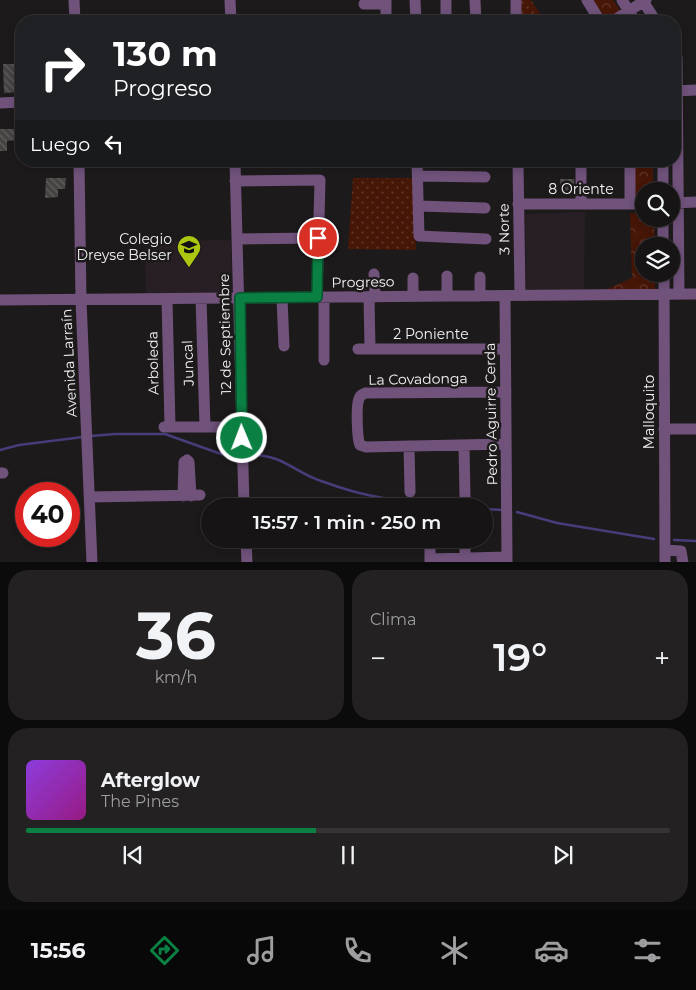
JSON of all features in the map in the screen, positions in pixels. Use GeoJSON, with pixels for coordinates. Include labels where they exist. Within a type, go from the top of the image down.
{"type":"FeatureCollection","features":[{"type":"Feature","properties":{"kind":"street"},"geometry":{"type":"LineString","coordinates":[[74,0],[75,15]]}},
{"type":"Feature","properties":{"kind":"street"},"geometry":{"type":"LineString","coordinates":[[230,0],[231,15]]}},
{"type":"Feature","properties":{"kind":"street"},"geometry":{"type":"LineString","coordinates":[[415,0],[416,15]]}},
{"type":"Feature","properties":{"kind":"street"},"geometry":{"type":"LineString","coordinates":[[446,0],[446,15]]}},
{"type":"Feature","properties":{"kind":"street"},"geometry":{"type":"LineString","coordinates":[[475,0],[476,15]]}},
{"type":"Feature","properties":{"kind":"street"},"geometry":{"type":"LineString","coordinates":[[516,0],[516,15]]}},
{"type":"Feature","properties":{"kind":"street"},"geometry":{"type":"LineString","coordinates":[[587,0],[596,15]]}},
{"type":"Feature","properties":{"kind":"street"},"geometry":{"type":"LineString","coordinates":[[622,0],[631,15]]}},
{"type":"Feature","properties":{"kind":"street"},"geometry":{"type":"LineString","coordinates":[[623,15],[644,1],[652,15]]}},
{"type":"Feature","properties":{"kind":"street"},"geometry":{"type":"LineString","coordinates":[[364,4],[386,2],[386,15]]}},
{"type":"Feature","properties":{"kind":"street"},"geometry":{"type":"LineString","coordinates":[[681,91],[696,90]]}},
{"type":"Feature","properties":{"kind":"street"},"geometry":{"type":"LineString","coordinates":[[0,103],[15,102]]}},
{"type":"Feature","properties":{"kind":"street","name":"Avenida Larraín"},"geometry":{"type":"LineString","coordinates":[[79,167],[81,300],[92,562]]}},
{"type":"Feature","properties":{"kind":"street","name":"12 de Septiembre"},"geometry":{"type":"LineString","coordinates":[[235,167],[244,498]]}},
{"type":"Feature","properties":{"kind":"street"},"geometry":{"type":"LineString","coordinates":[[417,167],[419,236],[486,239]]}},
{"type":"Feature","properties":{"kind":"street","name":"3 Norte"},"geometry":{"type":"LineString","coordinates":[[518,167],[520,295]]}},
{"type":"Feature","properties":{"kind":"street"},"geometry":{"type":"LineString","coordinates":[[581,167],[581,204]]}},
{"type":"Feature","properties":{"kind":"street"},"geometry":{"type":"LineString","coordinates":[[630,167],[630,204]]}},
{"type":"Feature","properties":{"kind":"street"},"geometry":{"type":"LineString","coordinates":[[663,167],[663,182]]}},
{"type":"Feature","properties":{"kind":"street"},"geometry":{"type":"LineString","coordinates":[[675,167],[675,182]]}},
{"type":"Feature","properties":{"kind":"street"},"geometry":{"type":"LineString","coordinates":[[418,176],[485,177]]}},
{"type":"Feature","properties":{"kind":"street"},"geometry":{"type":"LineString","coordinates":[[235,181],[320,180],[318,238],[324,360]]}},
{"type":"Feature","properties":{"kind":"street"},"geometry":{"type":"LineString","coordinates":[[680,203],[696,202]]}},
{"type":"Feature","properties":{"kind":"street","name":"8 Oriente"},"geometry":{"type":"LineString","coordinates":[[518,204],[635,204]]}},
{"type":"Feature","properties":{"kind":"street"},"geometry":{"type":"LineString","coordinates":[[418,206],[485,208]]}},
{"type":"Feature","properties":{"kind":"street"},"geometry":{"type":"LineString","coordinates":[[676,227],[679,294]]}},
{"type":"Feature","properties":{"kind":"street"},"geometry":{"type":"LineString","coordinates":[[237,239],[318,238]]}},
{"type":"Feature","properties":{"kind":"street"},"geometry":{"type":"LineString","coordinates":[[372,297],[374,274]]}},
{"type":"Feature","properties":{"kind":"street"},"geometry":{"type":"LineString","coordinates":[[447,276],[447,296]]}},
{"type":"Feature","properties":{"kind":"street"},"geometry":{"type":"LineString","coordinates":[[480,277],[480,296]]}},
{"type":"Feature","properties":{"kind":"street"},"geometry":{"type":"LineString","coordinates":[[413,278],[413,296]]}},
{"type":"Feature","properties":{"kind":"street","name":"Malloquito"},"geometry":{"type":"LineString","coordinates":[[664,282],[665,562]]}},
{"type":"Feature","properties":{"kind":"street","name":"Progreso"},"geometry":{"type":"LineString","coordinates":[[0,300],[696,294]]}},
{"type":"Feature","properties":{"kind":"street","name":"Pedro Aguirre Cerda"},"geometry":{"type":"LineString","coordinates":[[505,296],[507,560]]}},
{"type":"Feature","properties":{"kind":"street","name":"2 Poniente"},"geometry":{"type":"LineString","coordinates":[[372,297],[364,349],[505,349]]}},
{"type":"Feature","properties":{"kind":"street","name":"Juncal"},"geometry":{"type":"LineString","coordinates":[[201,298],[205,427]]}},
{"type":"Feature","properties":{"kind":"street"},"geometry":{"type":"LineString","coordinates":[[282,298],[284,346]]}},
{"type":"Feature","properties":{"kind":"street","name":"Arboleda"},"geometry":{"type":"LineString","coordinates":[[167,299],[166,428],[205,427]]}},
{"type":"Feature","properties":{"kind":"street","name":"La Covadonga"},"geometry":{"type":"LineString","coordinates":[[409,446],[366,447],[360,445],[358,439],[358,402],[360,396],[367,393],[506,392]]}},
{"type":"Feature","properties":{"kind":"street"},"geometry":{"type":"LineString","coordinates":[[205,427],[242,427]]}},
{"type":"Feature","properties":{"kind":"street"},"geometry":{"type":"LineString","coordinates":[[664,430],[696,429]]}},
{"type":"Feature","properties":{"kind":"street"},"geometry":{"type":"LineString","coordinates":[[410,492],[409,446],[506,444]]}},
{"type":"Feature","properties":{"kind":"street"},"geometry":{"type":"LineString","coordinates":[[464,445],[465,497]]}},
{"type":"Feature","properties":{"kind":"street"},"geometry":{"type":"LineString","coordinates":[[90,497],[191,496]]}},
{"type":"Feature","properties":{"kind":"street"},"geometry":{"type":"LineString","coordinates":[[246,548],[247,562]]}},
{"type":"Feature","properties":{"kind":"street"},"geometry":{"type":"LineString","coordinates":[[430,548],[430,561],[465,558],[507,560]]}},
{"type":"Feature","properties":{"kind":"street"},"geometry":{"type":"LineString","coordinates":[[465,548],[465,558]]}},
{"type":"Feature","properties":{"kind":"street"},"geometry":{"type":"LineString","coordinates":[[665,550],[681,551],[683,562]]}},
{"type":"Feature","properties":{"kind":"shaded area"},"geometry":{"type":"Polygon","coordinates":[[[585,212],[584,291],[526,292],[525,214],[585,212]]]}},
{"type":"Feature","properties":{"kind":"shaded area","name":"Colegio Dreyse Belser"},"geometry":{"type":"Polygon","coordinates":[[[231,240],[232,294],[146,295],[145,241],[231,240]]]}},
{"type":"Feature","properties":{"kind":"green space"},"geometry":{"type":"Polygon","coordinates":[[[519,0],[531,0],[541,15],[518,15],[519,0]]]}},
{"type":"Feature","properties":{"kind":"green space"},"geometry":{"type":"Polygon","coordinates":[[[589,0],[613,0],[621,12],[617,15],[599,15],[589,0]]]}},
{"type":"Feature","properties":{"kind":"green space"},"geometry":{"type":"Polygon","coordinates":[[[634,167],[653,167],[653,182],[635,182],[635,203],[634,167]]]}},
{"type":"Feature","properties":{"kind":"green space"},"geometry":{"type":"Polygon","coordinates":[[[353,178],[414,178],[416,250],[348,249],[353,178]]]}},
{"type":"Feature","properties":{"kind":"green space"},"geometry":{"type":"Polygon","coordinates":[[[630,213],[635,213],[635,227],[654,227],[655,237],[635,237],[635,282],[655,282],[655,290],[600,292],[632,278],[630,213]]]}},
{"type":"Feature","properties":{"kind":"building"},"geometry":{"type":"Polygon","coordinates":[[[3,64],[15,64],[15,92],[4,93],[3,64]]]}},
{"type":"Feature","properties":{"kind":"building"},"geometry":{"type":"Polygon","coordinates":[[[0,129],[15,129],[15,140],[7,141],[7,151],[0,151],[0,129]]]}},
{"type":"Feature","properties":{"kind":"building"},"geometry":{"type":"Polygon","coordinates":[[[46,178],[66,178],[65,189],[58,189],[58,197],[45,198],[46,178]]]}},
{"type":"Feature","properties":{"kind":"building"},"geometry":{"type":"Polygon","coordinates":[[[560,179],[574,179],[575,191],[560,191],[560,179]]]}},
{"type":"Feature","properties":{"kind":"waterway"},"geometry":{"type":"LineString","coordinates":[[91,436],[165,434],[221,454],[236,454]]}},
{"type":"Feature","properties":{"kind":"waterway"},"geometry":{"type":"LineString","coordinates":[[0,450],[19,445],[83,437]]}},
{"type":"Feature","properties":{"kind":"waterway"},"geometry":{"type":"LineString","coordinates":[[253,455],[282,461],[314,479],[340,488],[385,498]]}},
{"type":"Feature","properties":{"kind":"waterway"},"geometry":{"type":"LineString","coordinates":[[493,509],[503,510]]}},
{"type":"Feature","properties":{"kind":"waterway"},"geometry":{"type":"LineString","coordinates":[[517,512],[557,523],[654,539]]}},
{"type":"Feature","properties":{"kind":"waterway"},"geometry":{"type":"LineString","coordinates":[[674,540],[696,541]]}},
{"type":"Feature","properties":{"kind":"place","name":"Colegio Dreyse Belser"},"geometry":{"type":"Point","coordinates":[189,268]}},
{"type":"Feature","properties":{"kind":"route"},"geometry":{"type":"LineString","coordinates":[[242,438],[240,298],[317,297],[318,238]]}}]}
